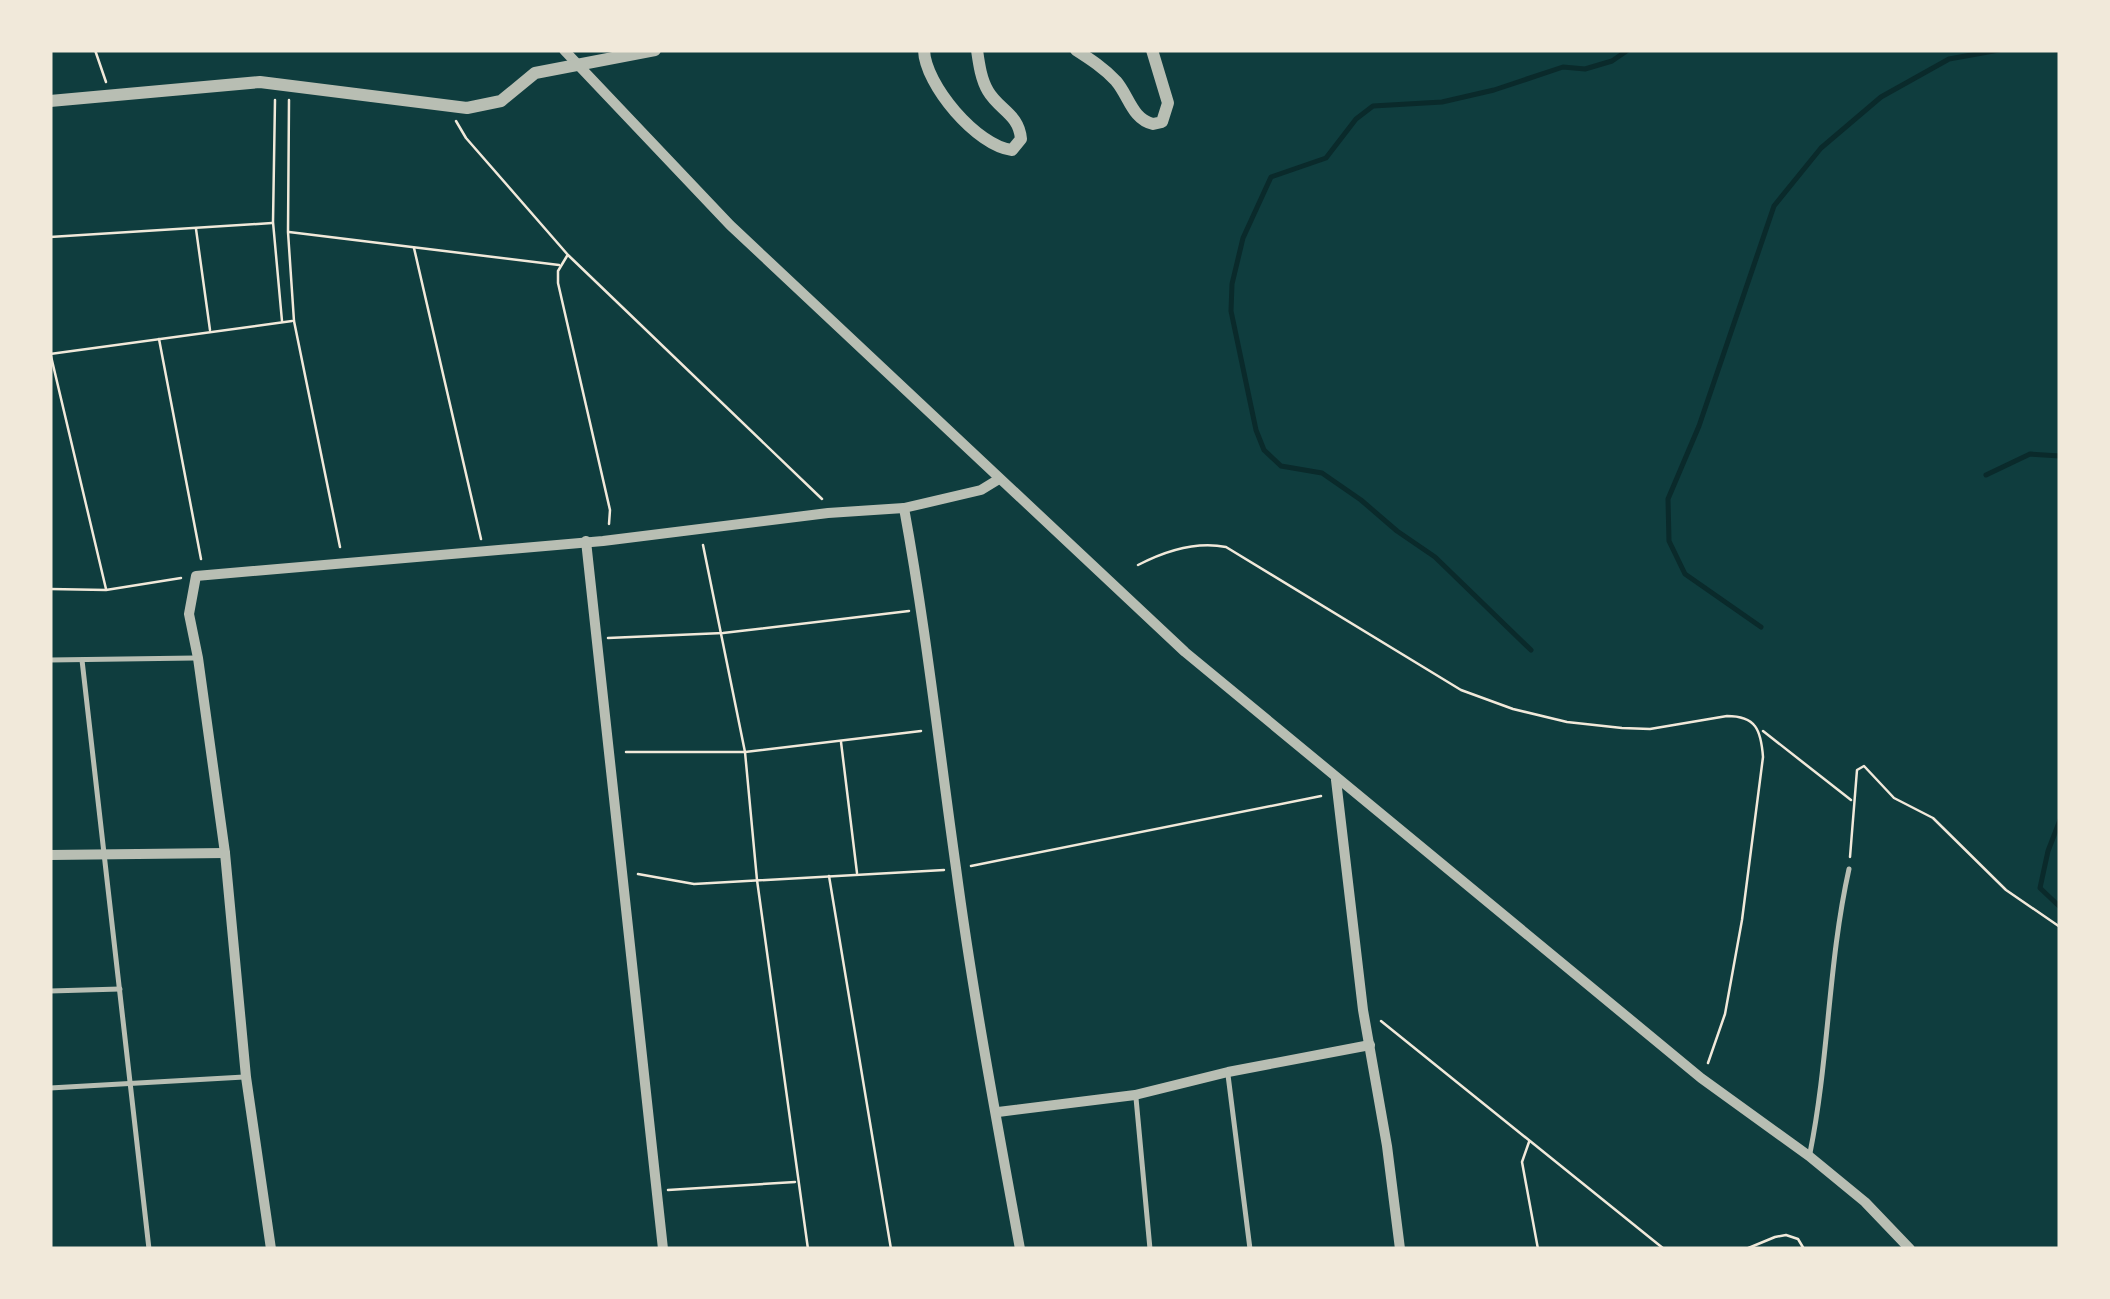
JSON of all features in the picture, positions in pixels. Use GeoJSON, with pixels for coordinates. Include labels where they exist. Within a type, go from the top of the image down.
{"type":"FeatureCollection","features":[{"type":"Feature","properties":{"kind":"street"},"geometry":{"type":"LineString","coordinates":[[564,50],[730,225],[1185,652],[1701,1078],[1865,1202],[1910,1249]]}},
{"type":"Feature","properties":{"kind":"street"},"geometry":{"type":"LineString","coordinates":[[50,101],[282,84],[468,108],[501,101],[536,73],[654,50]]}},
{"type":"Feature","properties":{"kind":"street"},"geometry":{"type":"LineString","coordinates":[[924,50],[934,87],[988,142],[1012,150],[1021,138],[1019,125],[990,96],[977,50]]}},
{"type":"Feature","properties":{"kind":"street"},"geometry":{"type":"LineString","coordinates":[[1076,50],[1105,70],[1137,116],[1153,124],[1162,122],[1168,104],[1152,50]]}},
{"type":"Feature","properties":{"kind":"street"},"geometry":{"type":"LineString","coordinates":[[272,1249],[246,1077],[224,854],[189,614],[196,576],[602,541],[828,513],[904,508],[981,490],[999,479]]}},
{"type":"Feature","properties":{"kind":"street"},"geometry":{"type":"LineString","coordinates":[[904,508],[923,609],[981,1037],[998,1112],[1020,1249]]}},
{"type":"Feature","properties":{"kind":"street"},"geometry":{"type":"LineString","coordinates":[[586,541],[663,1249]]}},
{"type":"Feature","properties":{"kind":"street"},"geometry":{"type":"LineString","coordinates":[[1336,780],[1363,1010],[1400,1249]]}},
{"type":"Feature","properties":{"kind":"street"},"geometry":{"type":"LineString","coordinates":[[50,856],[224,854]]}},
{"type":"Feature","properties":{"kind":"street"},"geometry":{"type":"LineString","coordinates":[[998,1112],[1135,1094],[1370,1045]]}},
{"type":"Feature","properties":{"kind":"lane"},"geometry":{"type":"LineString","coordinates":[[50,660],[198,658]]}},
{"type":"Feature","properties":{"kind":"lane"},"geometry":{"type":"LineString","coordinates":[[82,660],[149,1249]]}},
{"type":"Feature","properties":{"kind":"lane"},"geometry":{"type":"LineString","coordinates":[[1809,1156],[1824,1074],[1837,924],[1849,869]]}},
{"type":"Feature","properties":{"kind":"lane"},"geometry":{"type":"LineString","coordinates":[[50,992],[120,990]]}},
{"type":"Feature","properties":{"kind":"lane"},"geometry":{"type":"LineString","coordinates":[[1228,1072],[1250,1249]]}},
{"type":"Feature","properties":{"kind":"lane"},"geometry":{"type":"LineString","coordinates":[[50,1088],[246,1077]]}},
{"type":"Feature","properties":{"kind":"lane"},"geometry":{"type":"LineString","coordinates":[[1135,1094],[1150,1249]]}},
{"type":"Feature","properties":{"kind":"path"},"geometry":{"type":"LineString","coordinates":[[95,50],[111,95]]}},
{"type":"Feature","properties":{"kind":"path"},"geometry":{"type":"LineString","coordinates":[[282,84],[273,222],[282,323]]}},
{"type":"Feature","properties":{"kind":"path"},"geometry":{"type":"LineString","coordinates":[[282,84],[294,321],[344,563]]}},
{"type":"Feature","properties":{"kind":"path"},"geometry":{"type":"LineString","coordinates":[[452,106],[466,138],[568,254],[822,498],[828,513]]}},
{"type":"Feature","properties":{"kind":"path"},"geometry":{"type":"LineString","coordinates":[[50,237],[273,222]]}},
{"type":"Feature","properties":{"kind":"path"},"geometry":{"type":"LineString","coordinates":[[196,228],[210,332]]}},
{"type":"Feature","properties":{"kind":"path"},"geometry":{"type":"LineString","coordinates":[[288,232],[560,265]]}},
{"type":"Feature","properties":{"kind":"path"},"geometry":{"type":"LineString","coordinates":[[414,248],[483,549]]}},
{"type":"Feature","properties":{"kind":"path"},"geometry":{"type":"LineString","coordinates":[[568,254],[560,265],[558,283],[610,510],[602,541]]}},
{"type":"Feature","properties":{"kind":"path"},"geometry":{"type":"LineString","coordinates":[[106,590],[50,354],[294,321]]}},
{"type":"Feature","properties":{"kind":"path"},"geometry":{"type":"LineString","coordinates":[[50,589],[106,590],[196,576],[202,554],[159,340]]}},
{"type":"Feature","properties":{"kind":"path"},"geometry":{"type":"LineString","coordinates":[[699,529],[745,752],[757,880],[808,1249]]}},
{"type":"Feature","properties":{"kind":"path"},"geometry":{"type":"LineString","coordinates":[[1138,565],[1155,556],[1202,544],[1226,548],[1461,690],[1540,717],[1594,726],[1650,728],[1739,716],[1854,802]]}},
{"type":"Feature","properties":{"kind":"path"},"geometry":{"type":"LineString","coordinates":[[597,638],[723,633],[923,609]]}},
{"type":"Feature","properties":{"kind":"path"},"geometry":{"type":"LineString","coordinates":[[1701,1078],[1716,1047],[1725,1014],[1742,920],[1763,757],[1762,732],[1758,727]]}},
{"type":"Feature","properties":{"kind":"path"},"geometry":{"type":"LineString","coordinates":[[609,752],[745,752],[938,729]]}},
{"type":"Feature","properties":{"kind":"path"},"geometry":{"type":"LineString","coordinates":[[841,740],[857,874]]}},
{"type":"Feature","properties":{"kind":"path"},"geometry":{"type":"LineString","coordinates":[[1849,869],[1857,770],[1864,766],[1894,798],[1933,818],[2006,890],[2060,927]]}},
{"type":"Feature","properties":{"kind":"path"},"geometry":{"type":"LineString","coordinates":[[622,871],[694,884],[956,869],[1292,799],[1338,794]]}},
{"type":"Feature","properties":{"kind":"path"},"geometry":{"type":"LineString","coordinates":[[829,876],[891,1249]]}},
{"type":"Feature","properties":{"kind":"path"},"geometry":{"type":"LineString","coordinates":[[1363,1010],[1664,1249]]}},
{"type":"Feature","properties":{"kind":"path"},"geometry":{"type":"LineString","coordinates":[[1530,1141],[1522,1162],[1538,1249]]}},
{"type":"Feature","properties":{"kind":"path"},"geometry":{"type":"LineString","coordinates":[[656,1191],[797,1182]]}},
{"type":"Feature","properties":{"kind":"path"},"geometry":{"type":"LineString","coordinates":[[1746,1249],[1786,1235],[1798,1239],[1804,1249]]}},
{"type":"Feature","properties":{"kind":"waterway"},"geometry":{"type":"LineString","coordinates":[[1531,650],[1435,557],[1361,500],[1322,473],[1281,466],[1264,450],[1256,430],[1231,311],[1232,284],[1243,238],[1271,177],[1326,158],[1356,119],[1373,106],[1442,102],[1563,67],[1585,69],[1612,61],[1628,50]]}},
{"type":"Feature","properties":{"kind":"waterway"},"geometry":{"type":"LineString","coordinates":[[1761,627],[1685,574],[1669,541],[1668,499],[1699,426],[1774,206],[1821,148],[1881,97],[1949,59],[1999,50]]}},
{"type":"Feature","properties":{"kind":"waterway"},"geometry":{"type":"LineString","coordinates":[[2055,50],[2060,50]]}},
{"type":"Feature","properties":{"kind":"waterway"},"geometry":{"type":"LineString","coordinates":[[1986,475],[2030,454],[2060,456]]}},
{"type":"Feature","properties":{"kind":"waterway"},"geometry":{"type":"LineString","coordinates":[[2060,820],[2040,888],[2060,907]]}}]}
